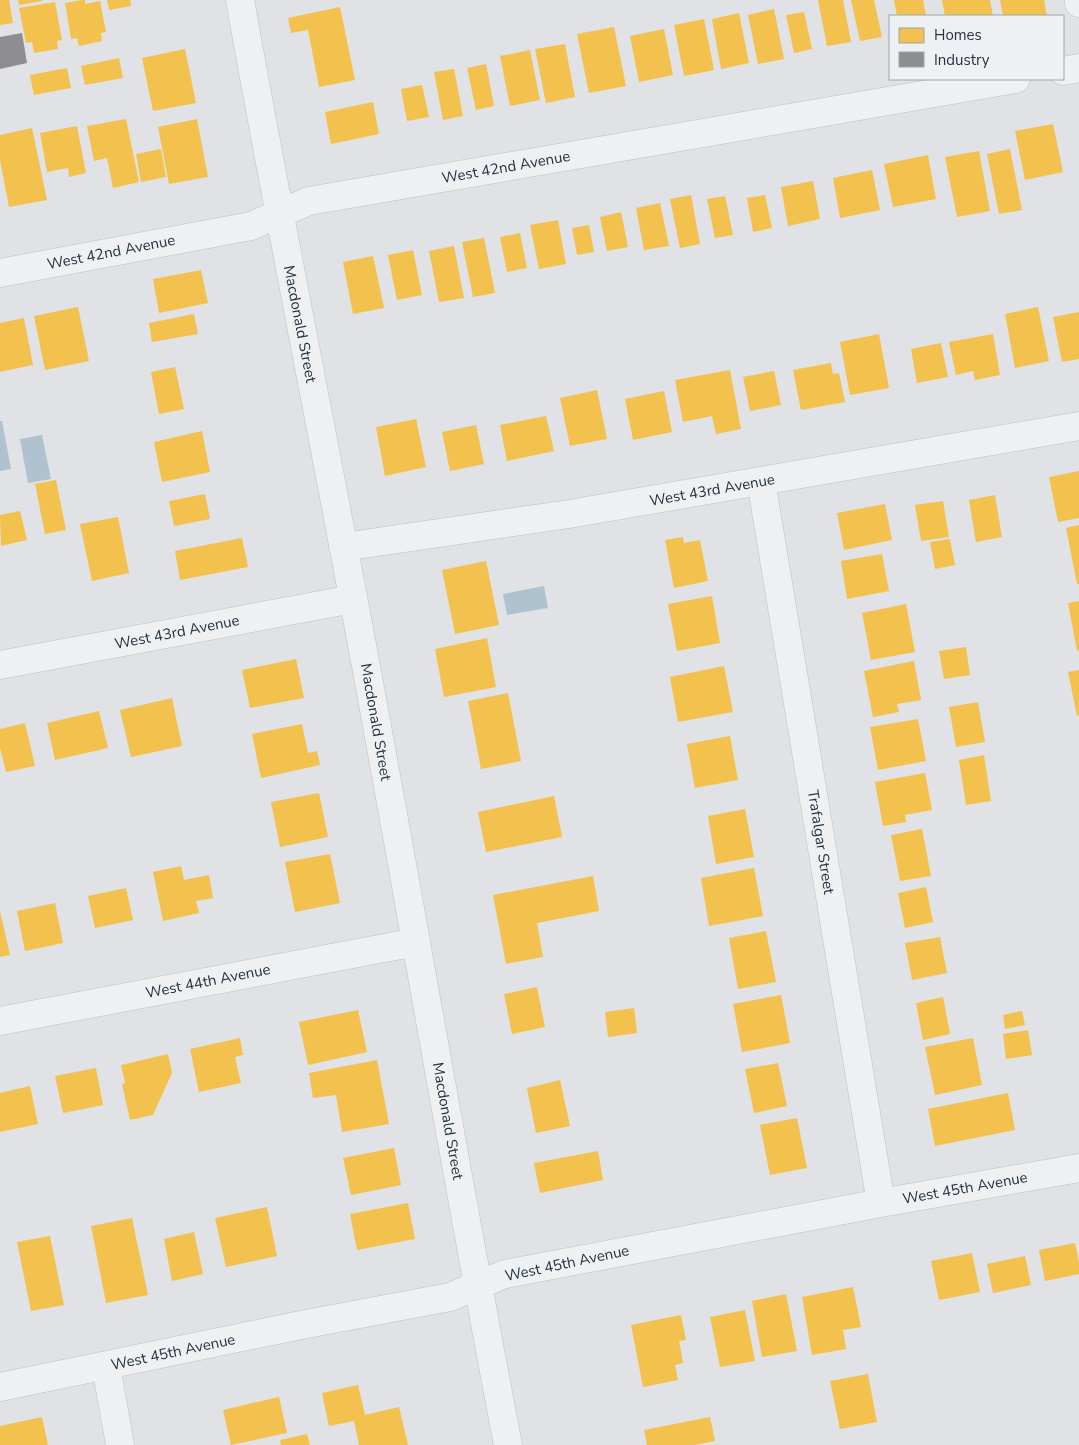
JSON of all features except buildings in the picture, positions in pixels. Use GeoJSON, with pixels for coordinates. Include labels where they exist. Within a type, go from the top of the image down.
{"type":"FeatureCollection","features":[{"type":"Feature","properties":{"kind":"street","name":"Macdonald Street"},"geometry":{"type":"LineString","coordinates":[[240,0],[278,213],[354,599],[477,1286],[508,1445]]}},
{"type":"Feature","properties":{"kind":"street"},"geometry":{"type":"LineString","coordinates":[[1064,71],[1079,68]]}},
{"type":"Feature","properties":{"kind":"street","name":"West 42nd Avenue"},"geometry":{"type":"LineString","coordinates":[[0,273],[251,226],[309,201],[1010,80]]}},
{"type":"Feature","properties":{"kind":"street","name":"West 43rd Avenue"},"geometry":{"type":"LineString","coordinates":[[343,547],[569,514],[1079,426]]}},
{"type":"Feature","properties":{"kind":"street","name":"Trafalgar Street"},"geometry":{"type":"LineString","coordinates":[[761,481],[881,1203]]}},
{"type":"Feature","properties":{"kind":"street","name":"West 43rd Avenue"},"geometry":{"type":"LineString","coordinates":[[0,665],[354,599]]}},
{"type":"Feature","properties":{"kind":"street","name":"West 44th Avenue"},"geometry":{"type":"LineString","coordinates":[[0,1021],[416,942]]}},
{"type":"Feature","properties":{"kind":"street","name":"West 45th Avenue"},"geometry":{"type":"LineString","coordinates":[[0,1387],[306,1324],[450,1297],[505,1274],[881,1203],[1079,1168]]}},
{"type":"Feature","properties":{"kind":"street"},"geometry":{"type":"LineString","coordinates":[[106,1366],[120,1445]]}},
{"type":"Feature","properties":{"kind":"water"},"geometry":{"type":"Polygon","coordinates":[[[0,421],[2,421],[11,469],[0,471],[0,421]]]}},
{"type":"Feature","properties":{"kind":"water"},"geometry":{"type":"Polygon","coordinates":[[[42,435],[51,479],[28,483],[20,439],[42,435]]]}},
{"type":"Feature","properties":{"kind":"water"},"geometry":{"type":"Polygon","coordinates":[[[544,586],[548,608],[507,615],[503,594],[544,586]]]}}]}
